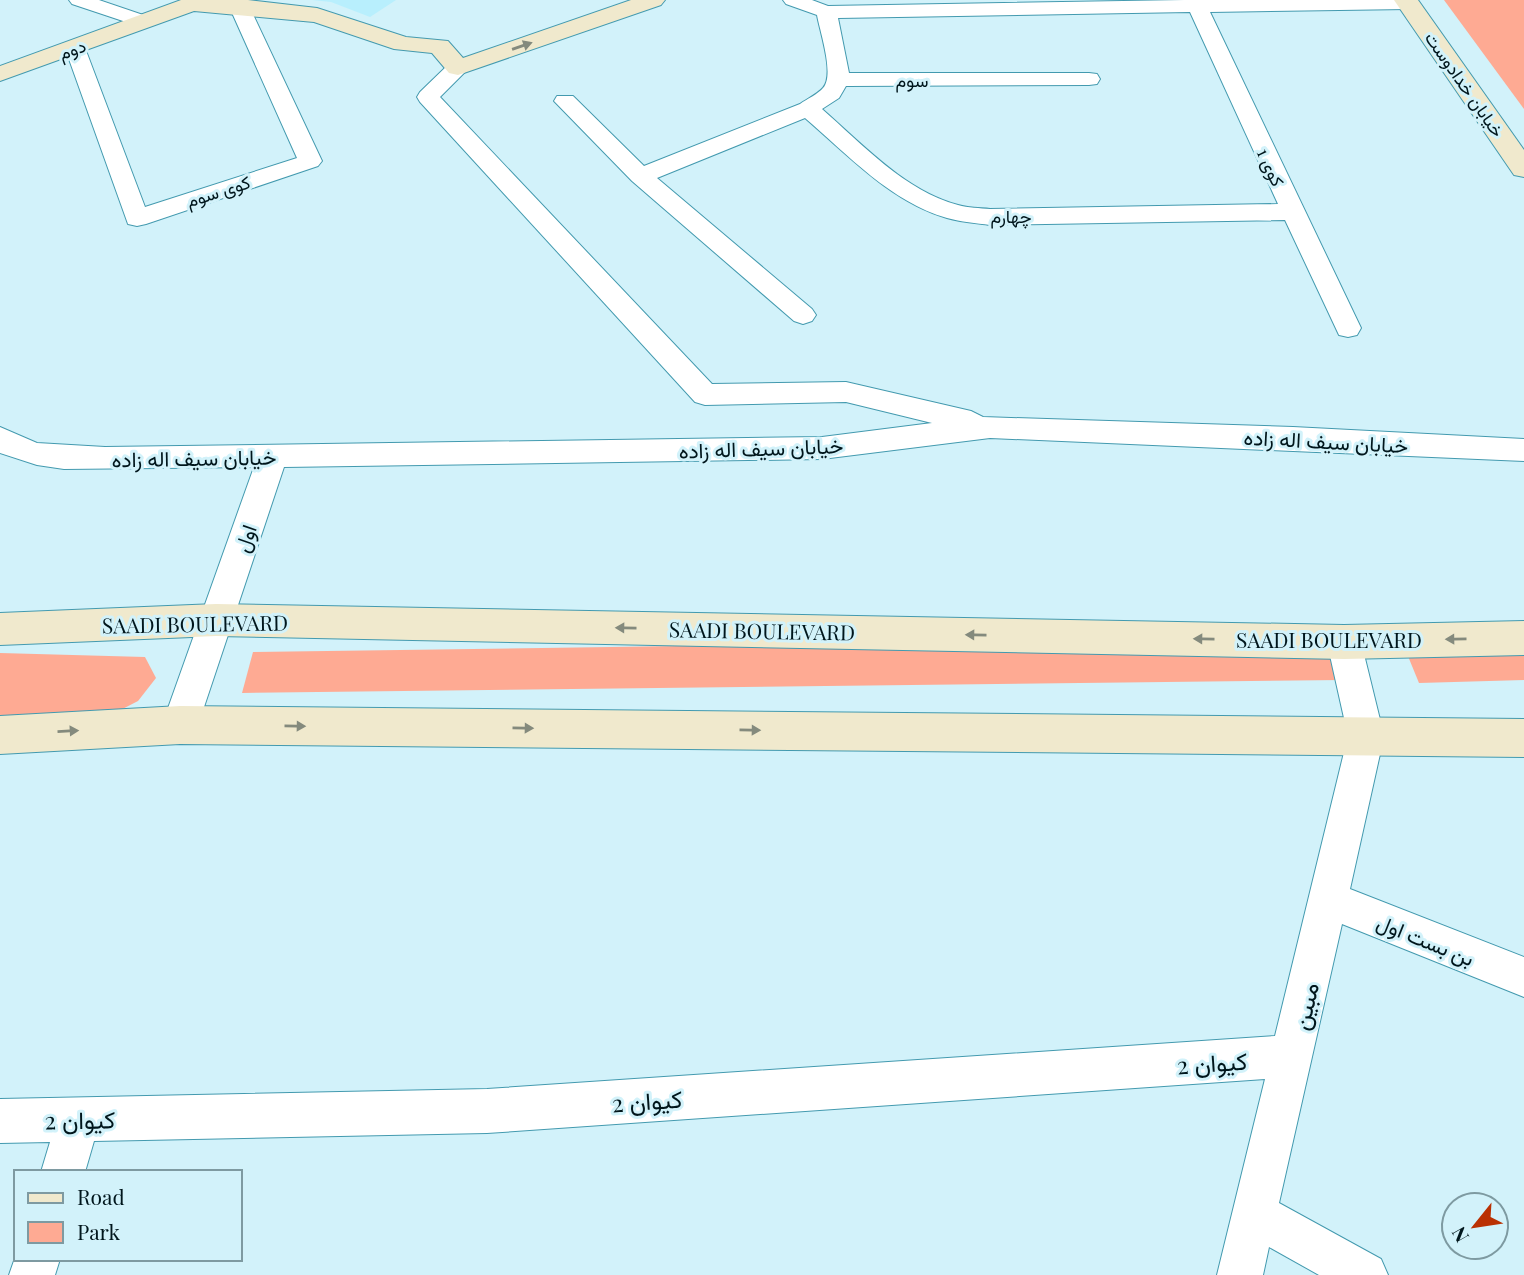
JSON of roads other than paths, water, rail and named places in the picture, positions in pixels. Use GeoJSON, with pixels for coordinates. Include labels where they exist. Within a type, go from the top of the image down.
{"type":"FeatureCollection","features":[{"type":"Feature","properties":{"kind":"main road"},"geometry":{"type":"LineString","coordinates":[[439,46],[458,68],[653,0]]}},
{"type":"Feature","properties":{"kind":"main road","name":"خیابان خدادوست"},"geometry":{"type":"LineString","coordinates":[[1407,1],[1524,169]]}},
{"type":"Feature","properties":{"kind":"main road","name":"دوم"},"geometry":{"type":"LineString","coordinates":[[0,74],[196,2]]}},
{"type":"Feature","properties":{"kind":"main road"},"geometry":{"type":"LineString","coordinates":[[196,2],[317,15],[403,44],[439,46],[464,38]]}},
{"type":"Feature","properties":{"kind":"main road","name":"SAADI BOULEVARD"},"geometry":{"type":"LineString","coordinates":[[0,629],[216,620],[1344,642],[1524,638]]}},
{"type":"Feature","properties":{"kind":"main road"},"geometry":{"type":"LineString","coordinates":[[0,735],[180,725],[1524,738]]}},
{"type":"Feature","properties":{"kind":"street"},"geometry":{"type":"LineString","coordinates":[[79,0],[142,21]]}},
{"type":"Feature","properties":{"kind":"street"},"geometry":{"type":"LineString","coordinates":[[793,0],[826,12],[1195,2],[1407,1]]}},
{"type":"Feature","properties":{"kind":"street","name":"کوی 1"},"geometry":{"type":"LineString","coordinates":[[1195,2],[1291,212],[1309,241],[1348,328]]}},
{"type":"Feature","properties":{"kind":"street","name":"کوی سوم"},"geometry":{"type":"LineString","coordinates":[[75,48],[137,218],[310,161],[239,6]]}},
{"type":"Feature","properties":{"kind":"street"},"geometry":{"type":"LineString","coordinates":[[640,176],[808,109],[831,93],[839,80],[826,12]]}},
{"type":"Feature","properties":{"kind":"street"},"geometry":{"type":"LineString","coordinates":[[458,68],[428,97],[705,395],[846,392],[990,427]]}},
{"type":"Feature","properties":{"kind":"street","name":"سوم"},"geometry":{"type":"LineString","coordinates":[[839,80],[1089,79]]}},
{"type":"Feature","properties":{"kind":"street"},"geometry":{"type":"LineString","coordinates":[[565,101],[640,176],[803,315]]}},
{"type":"Feature","properties":{"kind":"street","name":"چهارم"},"geometry":{"type":"LineString","coordinates":[[808,109],[897,184],[928,202],[955,213],[990,217],[1291,212]]}},
{"type":"Feature","properties":{"kind":"street","name":"خیابان سیف اله زاده"},"geometry":{"type":"LineString","coordinates":[[0,438],[11,446],[51,457],[273,455],[822,447],[990,427],[1524,450]]}},
{"type":"Feature","properties":{"kind":"street","name":"اول"},"geometry":{"type":"LineString","coordinates":[[180,725],[273,455]]}},
{"type":"Feature","properties":{"kind":"street"},"geometry":{"type":"LineString","coordinates":[[1344,642],[1366,736]]}},
{"type":"Feature","properties":{"kind":"street","name":"مبین"},"geometry":{"type":"LineString","coordinates":[[1240,1275],[1366,736]]}},
{"type":"Feature","properties":{"kind":"street","name":"بن بست اول"},"geometry":{"type":"LineString","coordinates":[[1329,900],[1524,977]]}},
{"type":"Feature","properties":{"kind":"street","name":"کیوان 2"},"geometry":{"type":"LineString","coordinates":[[0,1121],[487,1111],[1292,1056]]}},
{"type":"Feature","properties":{"kind":"street"},"geometry":{"type":"LineString","coordinates":[[64,1170],[79,1119]]}},
{"type":"Feature","properties":{"kind":"street"},"geometry":{"type":"LineString","coordinates":[[1255,1214],[1365,1275]]}}]}
